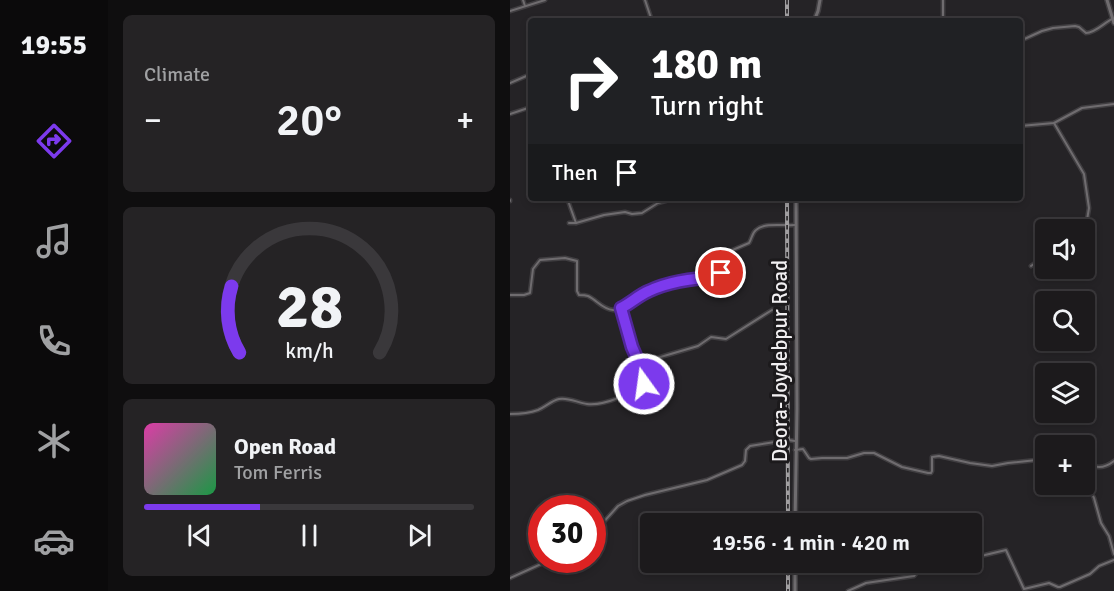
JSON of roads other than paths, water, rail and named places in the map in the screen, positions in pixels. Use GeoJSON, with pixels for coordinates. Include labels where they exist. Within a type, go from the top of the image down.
{"type":"FeatureCollection","features":[{"type":"Feature","properties":{"kind":"street"},"geometry":{"type":"LineString","coordinates":[[524,0],[525,6]]}},
{"type":"Feature","properties":{"kind":"street"},"geometry":{"type":"LineString","coordinates":[[510,11],[545,0]]}},
{"type":"Feature","properties":{"kind":"street"},"geometry":{"type":"LineString","coordinates":[[645,0],[651,18]]}},
{"type":"Feature","properties":{"kind":"street"},"geometry":{"type":"LineString","coordinates":[[815,18],[820,0]]}},
{"type":"Feature","properties":{"kind":"street"},"geometry":{"type":"LineString","coordinates":[[943,0],[943,18]]}},
{"type":"Feature","properties":{"kind":"street"},"geometry":{"type":"LineString","coordinates":[[1023,40],[1053,28],[1075,26],[1086,33],[1091,33],[1105,22],[1113,21],[1107,0]]}},
{"type":"Feature","properties":{"kind":"street"},"geometry":{"type":"LineString","coordinates":[[510,83],[528,75]]}},
{"type":"Feature","properties":{"kind":"street"},"geometry":{"type":"LineString","coordinates":[[1023,126],[1054,123],[1082,108],[1114,104]]}},
{"type":"Feature","properties":{"kind":"street"},"geometry":{"type":"LineString","coordinates":[[510,114],[528,108]]}},
{"type":"Feature","properties":{"kind":"street"},"geometry":{"type":"LineString","coordinates":[[1054,123],[1084,174],[1089,208],[1087,219]]}},
{"type":"Feature","properties":{"kind":"street"},"geometry":{"type":"LineString","coordinates":[[568,201],[576,223]]}},
{"type":"Feature","properties":{"kind":"street"},"geometry":{"type":"LineString","coordinates":[[569,223],[625,212],[642,213],[665,201]]}},
{"type":"Feature","properties":{"kind":"street","name":"Deora-Joydebpur Road"},"geometry":{"type":"LineString","coordinates":[[795,513],[796,201]]}},
{"type":"Feature","properties":{"kind":"street"},"geometry":{"type":"LineString","coordinates":[[510,295],[530,293],[533,269],[540,260],[565,258],[578,263],[577,291],[579,295],[588,296],[610,310],[621,308],[652,289],[719,277],[721,255],[749,243],[754,231],[758,228],[795,225]]}},
{"type":"Feature","properties":{"kind":"street"},"geometry":{"type":"LineString","coordinates":[[1031,266],[1035,263]]}},
{"type":"Feature","properties":{"kind":"street"},"geometry":{"type":"LineString","coordinates":[[510,414],[538,410],[565,398],[593,405],[604,403],[619,398],[644,384],[647,381],[632,347],[621,308]]}},
{"type":"Feature","properties":{"kind":"street"},"geometry":{"type":"LineString","coordinates":[[640,363],[698,346],[711,338],[726,339],[772,310]]}},
{"type":"Feature","properties":{"kind":"street"},"geometry":{"type":"LineString","coordinates":[[606,519],[618,506],[627,501],[707,480],[742,465],[746,460],[746,450],[750,446],[788,440],[796,441]]}},
{"type":"Feature","properties":{"kind":"street"},"geometry":{"type":"LineString","coordinates":[[795,450],[803,449],[811,459],[847,458],[864,453],[874,453],[902,467],[928,473],[932,471],[932,457],[934,456],[992,466],[1035,460]]}},
{"type":"Feature","properties":{"kind":"street"},"geometry":{"type":"LineString","coordinates":[[1095,467],[1102,468],[1114,461]]}},
{"type":"Feature","properties":{"kind":"street"},"geometry":{"type":"LineString","coordinates":[[1092,495],[1114,554]]}},
{"type":"Feature","properties":{"kind":"street"},"geometry":{"type":"LineString","coordinates":[[982,555],[1006,550],[1024,589],[1049,582],[1060,587],[1114,560]]}},
{"type":"Feature","properties":{"kind":"street"},"geometry":{"type":"LineString","coordinates":[[510,578],[528,570]]}},
{"type":"Feature","properties":{"kind":"street"},"geometry":{"type":"LineString","coordinates":[[795,573],[795,591]]}},
{"type":"Feature","properties":{"kind":"street"},"geometry":{"type":"LineString","coordinates":[[848,591],[866,583],[914,576],[916,573]]}},
{"type":"Feature","properties":{"kind":"railway"},"geometry":{"type":"LineString","coordinates":[[787,0],[787,18]]}},
{"type":"Feature","properties":{"kind":"railway"},"geometry":{"type":"LineString","coordinates":[[787,201],[788,513]]}},
{"type":"Feature","properties":{"kind":"railway"},"geometry":{"type":"LineString","coordinates":[[788,573],[788,591]]}}]}
